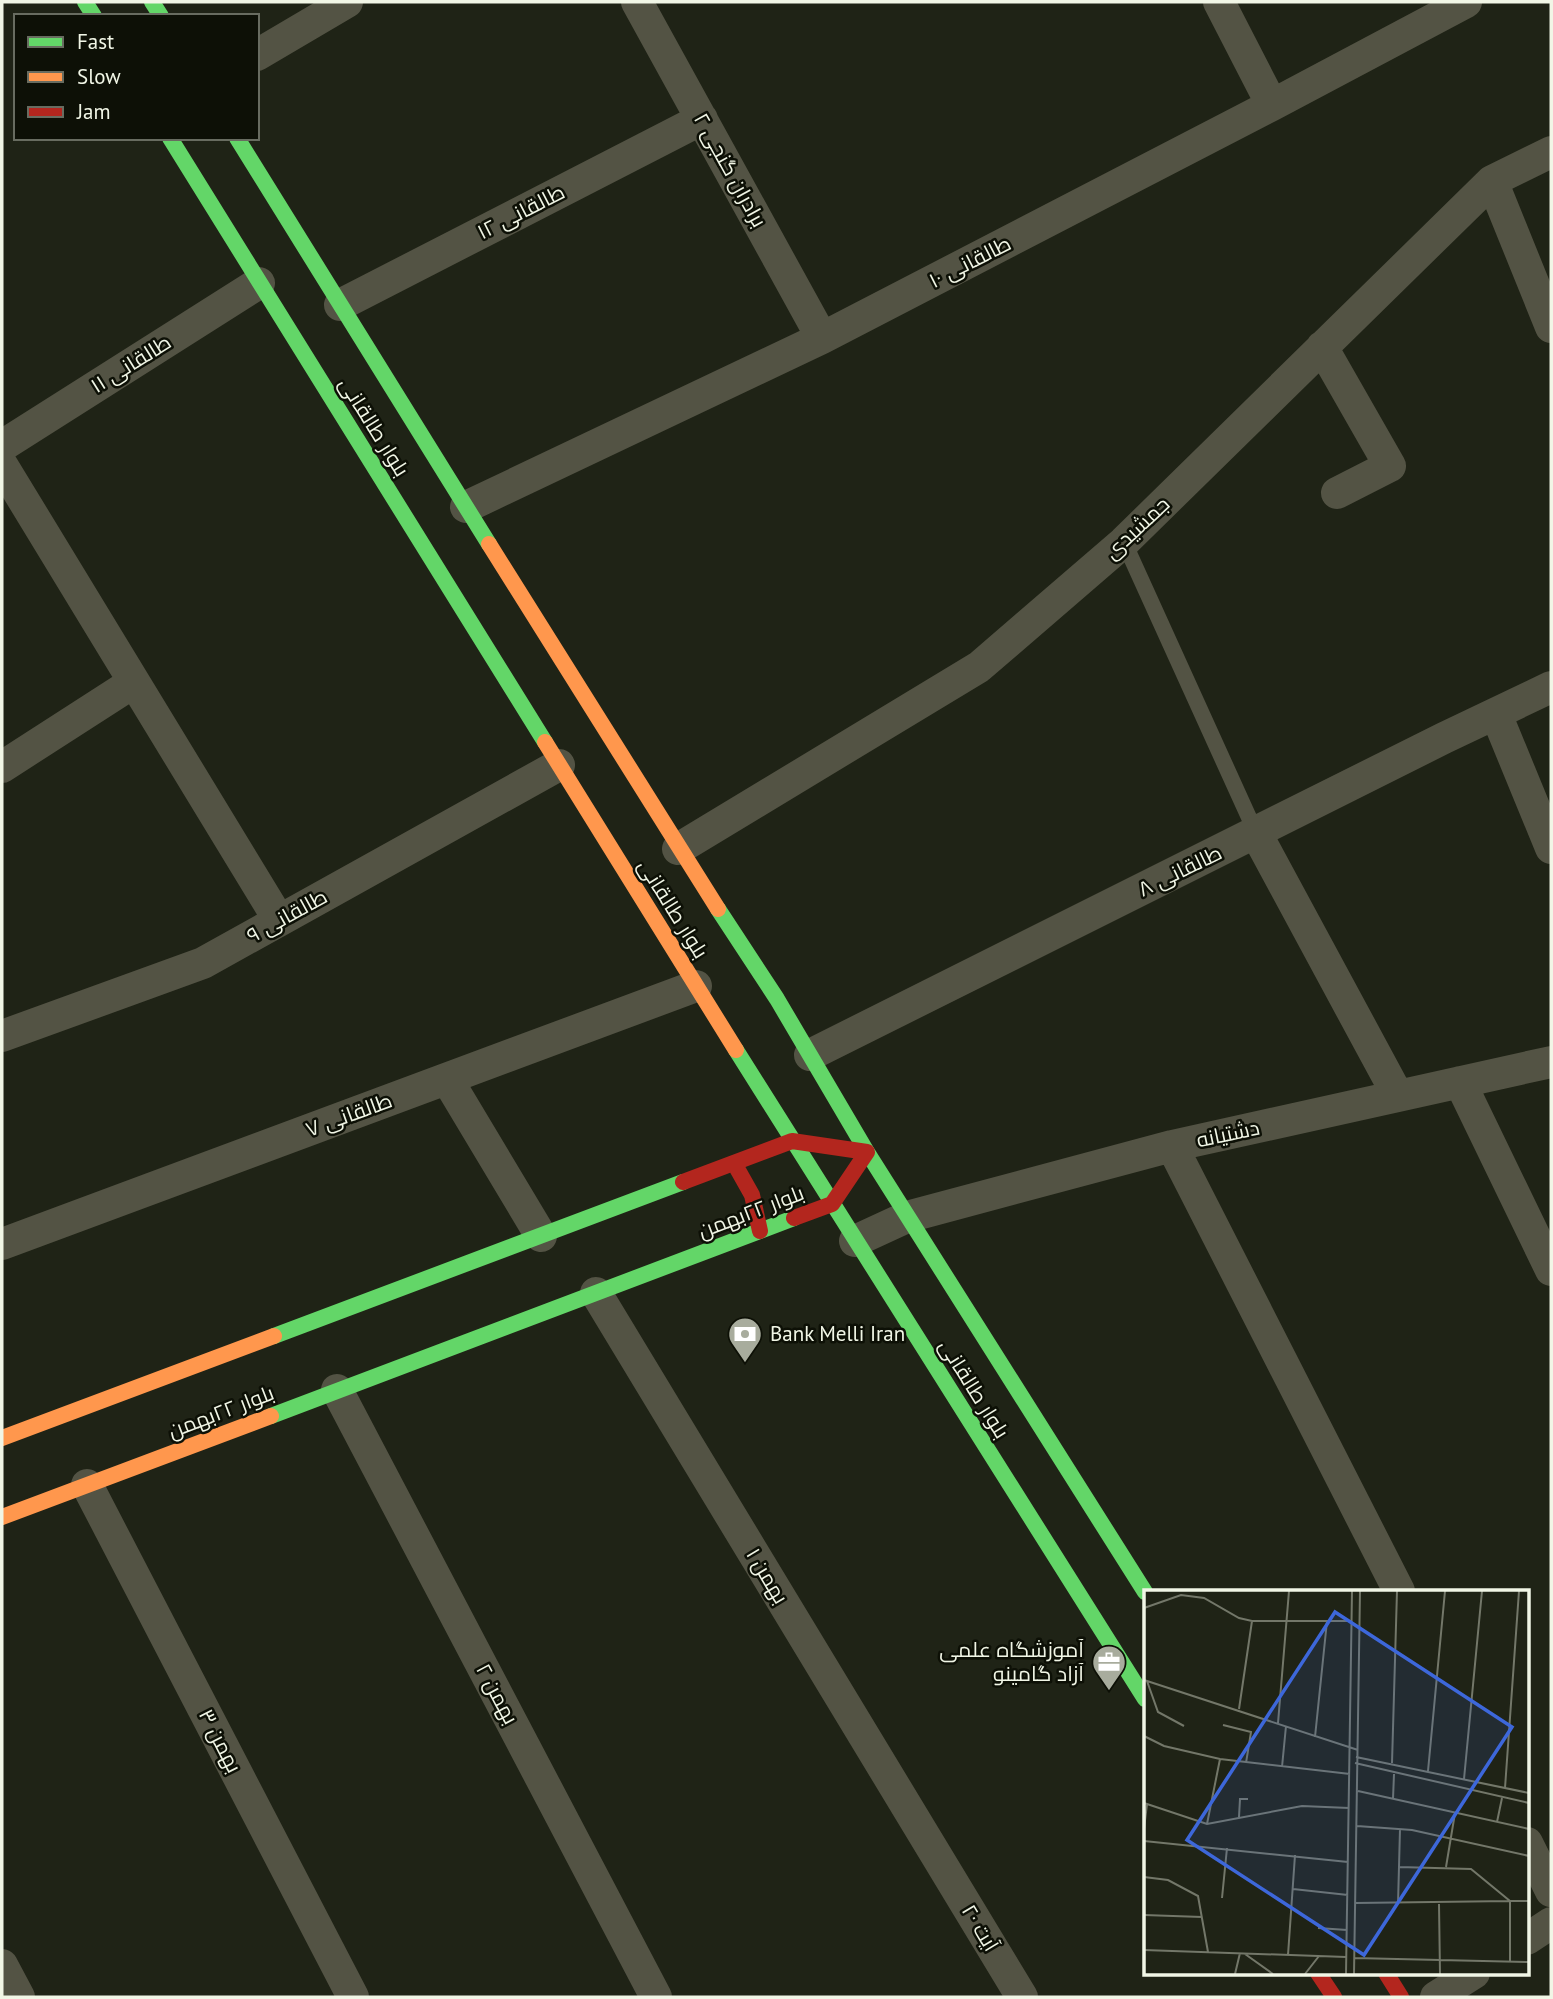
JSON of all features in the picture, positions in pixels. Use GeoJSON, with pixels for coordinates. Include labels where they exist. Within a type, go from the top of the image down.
{"type":"FeatureCollection","features":[{"type":"Feature","properties":{"kind":"main road","name":"بلوار طالقانی"},"geometry":{"type":"LineString","coordinates":[[171,140],[792,1141],[1144,1697]]}},
{"type":"Feature","properties":{"kind":"main road","name":"بلوار طالقانی"},"geometry":{"type":"LineString","coordinates":[[238,140],[678,849],[777,999],[1015,1397],[1144,1590]]}},
{"type":"Feature","properties":{"kind":"main road"},"geometry":{"type":"LineString","coordinates":[[769,1022],[774,1016],[777,999]]}},
{"type":"Feature","properties":{"kind":"main road"},"geometry":{"type":"LineString","coordinates":[[727,1035],[745,1037]]}},
{"type":"Feature","properties":{"kind":"main road"},"geometry":{"type":"LineString","coordinates":[[2,1438],[792,1141],[867,1152]]}},
{"type":"Feature","properties":{"kind":"main road","name":"بلوار ۲۲بهمن"},"geometry":{"type":"LineString","coordinates":[[2,1517],[832,1204],[867,1152]]}},
{"type":"Feature","properties":{"kind":"main road"},"geometry":{"type":"LineString","coordinates":[[734,1163],[749,1183],[758,1206],[760,1231]]}},
{"type":"Feature","properties":{"kind":"main road"},"geometry":{"type":"LineString","coordinates":[[975,1430],[980,1410]]}},
{"type":"Feature","properties":{"kind":"main road"},"geometry":{"type":"LineString","coordinates":[[1319,1974],[1334,1997]]}},
{"type":"Feature","properties":{"kind":"main road"},"geometry":{"type":"LineString","coordinates":[[1387,1974],[1401,1997]]}},
{"type":"Feature","properties":{"kind":"street"},"geometry":{"type":"LineString","coordinates":[[259,54],[348,2]]}},
{"type":"Feature","properties":{"kind":"street","name":"برادران گنجی ۲"},"geometry":{"type":"LineString","coordinates":[[637,2],[822,338]]}},
{"type":"Feature","properties":{"kind":"street"},"geometry":{"type":"LineString","coordinates":[[1219,2],[1272,106]]}},
{"type":"Feature","properties":{"kind":"street","name":"طالقانی ۱۰"},"geometry":{"type":"LineString","coordinates":[[466,507],[822,338],[1272,106],[1466,2]]}},
{"type":"Feature","properties":{"kind":"street","name":"طالقانی ۱۲"},"geometry":{"type":"LineString","coordinates":[[340,305],[702,119]]}},
{"type":"Feature","properties":{"kind":"street","name":"جمشیدی"},"geometry":{"type":"LineString","coordinates":[[678,849],[979,667],[1124,542],[1492,180],[1551,152]]}},
{"type":"Feature","properties":{"kind":"street"},"geometry":{"type":"LineString","coordinates":[[1492,180],[1551,327]]}},
{"type":"Feature","properties":{"kind":"street","name":"طالقانی ۱۱"},"geometry":{"type":"LineString","coordinates":[[2,446],[259,283]]}},
{"type":"Feature","properties":{"kind":"street"},"geometry":{"type":"LineString","coordinates":[[1322,347],[1390,466],[1337,493]]}},
{"type":"Feature","properties":{"kind":"street"},"geometry":{"type":"LineString","coordinates":[[2,465],[279,920]]}},
{"type":"Feature","properties":{"kind":"street"},"geometry":{"type":"LineString","coordinates":[[2,768],[134,682]]}},
{"type":"Feature","properties":{"kind":"street","name":"طالقانی ۸"},"geometry":{"type":"LineString","coordinates":[[810,1055],[1551,687]]}},
{"type":"Feature","properties":{"kind":"street"},"geometry":{"type":"LineString","coordinates":[[1496,713],[1551,848]]}},
{"type":"Feature","properties":{"kind":"street","name":"طالقانی ۹"},"geometry":{"type":"LineString","coordinates":[[2,1036],[203,963],[559,765]]}},
{"type":"Feature","properties":{"kind":"street"},"geometry":{"type":"LineString","coordinates":[[1256,833],[1398,1096]]}},
{"type":"Feature","properties":{"kind":"street","name":"طالقانی ۷"},"geometry":{"type":"LineString","coordinates":[[3,1240],[696,986]]}},
{"type":"Feature","properties":{"kind":"street","name":"دشتیانه"},"geometry":{"type":"LineString","coordinates":[[855,1241],[907,1217],[1172,1146],[1551,1062]]}},
{"type":"Feature","properties":{"kind":"street"},"geometry":{"type":"LineString","coordinates":[[447,1079],[541,1236]]}},
{"type":"Feature","properties":{"kind":"street"},"geometry":{"type":"LineString","coordinates":[[1460,1082],[1551,1270]]}},
{"type":"Feature","properties":{"kind":"street"},"geometry":{"type":"LineString","coordinates":[[1172,1146],[1398,1590]]}},
{"type":"Feature","properties":{"kind":"street","name":"بهمن ۱"},"geometry":{"type":"LineString","coordinates":[[596,1293],[938,1859]]}},
{"type":"Feature","properties":{"kind":"street","name":"بهمن ۲"},"geometry":{"type":"LineString","coordinates":[[337,1390],[656,1997]]}},
{"type":"Feature","properties":{"kind":"street","name":"بهمن ۳"},"geometry":{"type":"LineString","coordinates":[[87,1485],[353,1997]]}},
{"type":"Feature","properties":{"kind":"street"},"geometry":{"type":"LineString","coordinates":[[1528,1845],[1551,1891]]}},
{"type":"Feature","properties":{"kind":"street","name":"آیت ۲۰"},"geometry":{"type":"LineString","coordinates":[[938,1859],[1022,1997]]}},
{"type":"Feature","properties":{"kind":"street"},"geometry":{"type":"LineString","coordinates":[[1528,1938],[1551,1923]]}},
{"type":"Feature","properties":{"kind":"street"},"geometry":{"type":"LineString","coordinates":[[2,1965],[19,1997]]}},
{"type":"Feature","properties":{"kind":"street"},"geometry":{"type":"LineString","coordinates":[[1436,1997],[1472,1974]]}},
{"type":"Feature","properties":{"kind":"lane"},"geometry":{"type":"LineString","coordinates":[[1124,542],[1256,833]]}},
{"type":"Feature","properties":{"kind":"traffic: fast"},"geometry":{"type":"LineString","coordinates":[[85,2],[93,14]]}},
{"type":"Feature","properties":{"kind":"traffic: fast"},"geometry":{"type":"LineString","coordinates":[[152,2],[160,14]]}},
{"type":"Feature","properties":{"kind":"traffic: fast"},"geometry":{"type":"LineString","coordinates":[[171,140],[545,742]]}},
{"type":"Feature","properties":{"kind":"traffic: fast"},"geometry":{"type":"LineString","coordinates":[[238,140],[489,544]]}},
{"type":"Feature","properties":{"kind":"traffic: fast"},"geometry":{"type":"LineString","coordinates":[[718,909],[777,999],[867,1152],[1144,1590]]}},
{"type":"Feature","properties":{"kind":"traffic: fast"},"geometry":{"type":"LineString","coordinates":[[736,1050],[1144,1697]]}},
{"type":"Feature","properties":{"kind":"traffic: fast"},"geometry":{"type":"LineString","coordinates":[[274,1336],[683,1182]]}},
{"type":"Feature","properties":{"kind":"traffic: fast"},"geometry":{"type":"LineString","coordinates":[[271,1416],[794,1218]]}},
{"type":"Feature","properties":{"kind":"traffic: slow"},"geometry":{"type":"LineString","coordinates":[[489,544],[718,909]]}},
{"type":"Feature","properties":{"kind":"traffic: slow"},"geometry":{"type":"LineString","coordinates":[[545,742],[736,1050]]}},
{"type":"Feature","properties":{"kind":"traffic: slow"},"geometry":{"type":"LineString","coordinates":[[2,1438],[274,1336]]}},
{"type":"Feature","properties":{"kind":"traffic: slow"},"geometry":{"type":"LineString","coordinates":[[2,1517],[271,1416]]}},
{"type":"Feature","properties":{"kind":"traffic: jam"},"geometry":{"type":"LineString","coordinates":[[683,1182],[792,1141],[867,1152],[832,1204],[794,1218]]}},
{"type":"Feature","properties":{"kind":"traffic: jam"},"geometry":{"type":"LineString","coordinates":[[734,1163],[752,1195],[760,1231]]}},
{"type":"Feature","properties":{"kind":"traffic: jam"},"geometry":{"type":"LineString","coordinates":[[1319,1974],[1334,1997]]}},
{"type":"Feature","properties":{"kind":"traffic: jam"},"geometry":{"type":"LineString","coordinates":[[1387,1974],[1401,1997]]}},
{"type":"Feature","properties":{"kind":"place","name":"Bank Melli Iran"},"geometry":{"type":"Point","coordinates":[745,1364]}},
{"type":"Feature","properties":{"kind":"place","name":"آموزشگاه علمی آزاد گامینو"},"geometry":{"type":"Point","coordinates":[1109,1692]}}]}
